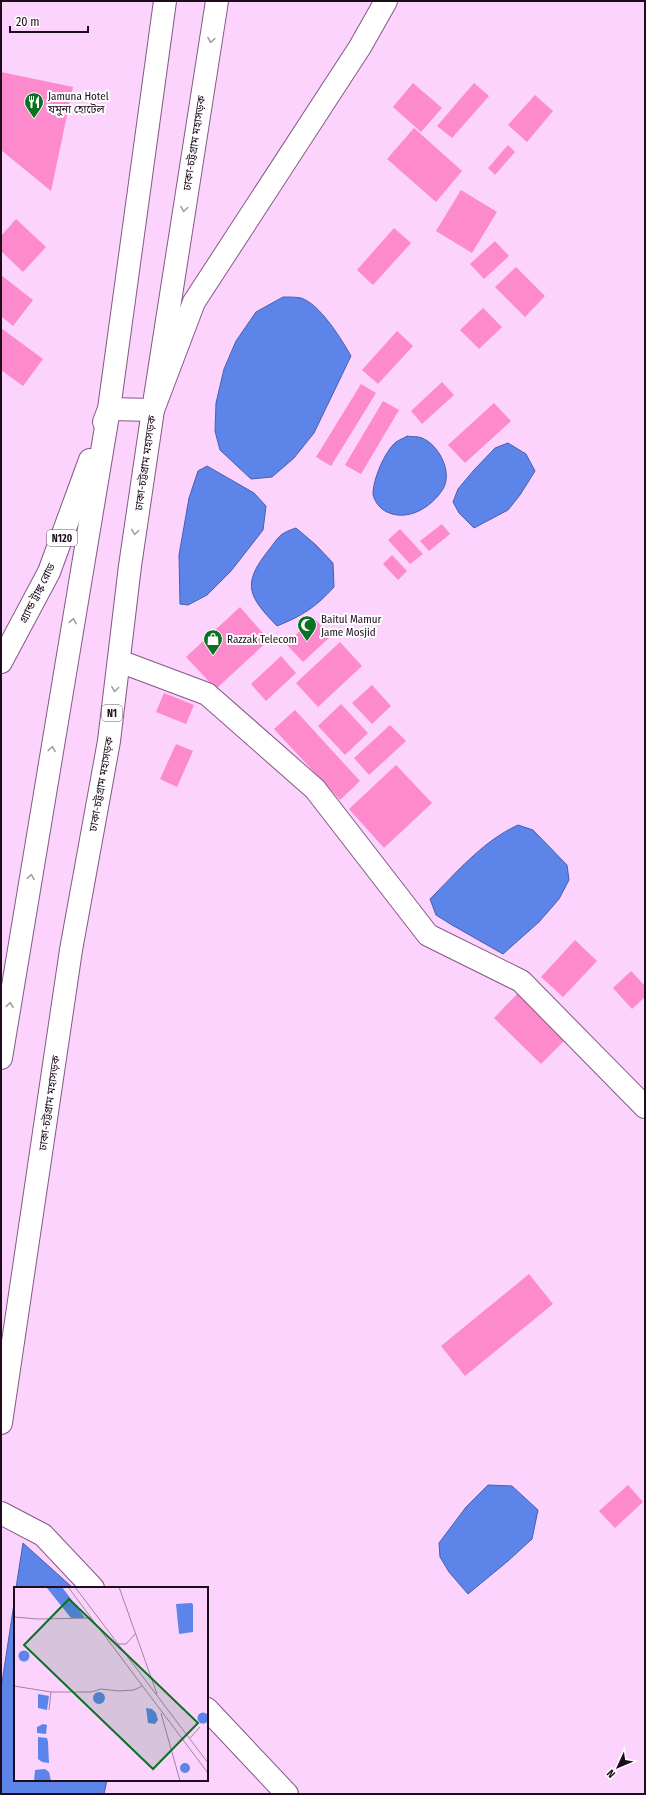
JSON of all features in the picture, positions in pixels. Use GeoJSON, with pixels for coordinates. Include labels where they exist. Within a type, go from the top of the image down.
{"type":"FeatureCollection","features":[{"type":"Feature","properties":{"kind":"main road"},"geometry":{"type":"LineString","coordinates":[[1,1058],[109,409],[165,1]]}},
{"type":"Feature","properties":{"kind":"main road","name":"ঢাকা-চট্টগ্রাম মহাসড়ক"},"geometry":{"type":"LineString","coordinates":[[1,1423],[71,950],[109,741],[153,410],[217,1]]}},
{"type":"Feature","properties":{"kind":"main road"},"geometry":{"type":"LineString","coordinates":[[109,409],[153,410],[194,302],[356,54],[386,1]]}},
{"type":"Feature","properties":{"kind":"main road","name":"গ্র্যান্ড ট্রাঙ্ক রোড"},"geometry":{"type":"LineString","coordinates":[[1,662],[49,572],[109,409]]}},
{"type":"Feature","properties":{"kind":"main road"},"geometry":{"type":"LineString","coordinates":[[119,661],[207,694],[315,789],[428,935],[521,981],[645,1107]]}},
{"type":"Feature","properties":{"kind":"main road"},"geometry":{"type":"LineString","coordinates":[[1,1513],[43,1535],[92,1587]]}},
{"type":"Feature","properties":{"kind":"main road"},"geometry":{"type":"LineString","coordinates":[[208,1710],[287,1794]]}},
{"type":"Feature","properties":{"kind":"water"},"geometry":{"type":"Polygon","coordinates":[[[283,297],[301,298],[316,307],[330,323],[351,356],[314,433],[294,458],[272,477],[251,479],[220,450],[215,431],[216,403],[224,369],[236,341],[256,312],[283,297]]]}},
{"type":"Feature","properties":{"kind":"water"},"geometry":{"type":"Polygon","coordinates":[[[407,436],[422,438],[434,447],[443,460],[446,482],[438,496],[426,507],[411,514],[395,515],[384,511],[378,504],[373,494],[377,473],[384,458],[396,442],[407,436]]]}},
{"type":"Feature","properties":{"kind":"water"},"geometry":{"type":"Polygon","coordinates":[[[508,443],[526,454],[535,471],[520,495],[508,510],[474,528],[459,513],[453,502],[458,489],[495,448],[508,443]]]}},
{"type":"Feature","properties":{"kind":"water"},"geometry":{"type":"Polygon","coordinates":[[[207,466],[254,493],[266,506],[263,530],[231,571],[207,595],[188,605],[180,604],[179,555],[189,498],[198,471],[207,466]]]}},
{"type":"Feature","properties":{"kind":"water"},"geometry":{"type":"Polygon","coordinates":[[[296,528],[316,545],[333,563],[334,587],[308,610],[277,626],[260,607],[252,590],[252,582],[254,573],[259,563],[277,539],[282,534],[296,528]]]}},
{"type":"Feature","properties":{"kind":"water"},"geometry":{"type":"Polygon","coordinates":[[[518,825],[533,830],[567,865],[569,880],[559,899],[539,922],[503,954],[436,915],[430,899],[482,848],[518,825]]]}},
{"type":"Feature","properties":{"kind":"water"},"geometry":{"type":"Polygon","coordinates":[[[488,1485],[512,1486],[538,1510],[532,1539],[468,1594],[449,1572],[440,1557],[439,1543],[466,1507],[488,1485]]]}},
{"type":"Feature","properties":{"kind":"water"},"geometry":{"type":"Polygon","coordinates":[[[23,1543],[72,1587],[16,1587],[23,1543]]]}},
{"type":"Feature","properties":{"kind":"water"},"geometry":{"type":"Polygon","coordinates":[[[14,1604],[14,1781],[107,1781],[104,1794],[1,1794],[1,1689],[14,1604]]]}},
{"type":"Feature","properties":{"kind":"building","name":"Jamuna Hotel যমুনা হোটেল"},"geometry":{"type":"Polygon","coordinates":[[[1,72],[73,87],[51,191],[1,150],[1,72]]]}},
{"type":"Feature","properties":{"kind":"building"},"geometry":{"type":"Polygon","coordinates":[[[413,83],[442,108],[421,132],[393,107],[413,83]]]}},
{"type":"Feature","properties":{"kind":"building"},"geometry":{"type":"Polygon","coordinates":[[[474,83],[489,96],[452,138],[437,126],[474,83]]]}},
{"type":"Feature","properties":{"kind":"building"},"geometry":{"type":"Polygon","coordinates":[[[535,95],[553,111],[527,142],[508,125],[535,95]]]}},
{"type":"Feature","properties":{"kind":"building"},"geometry":{"type":"Polygon","coordinates":[[[414,128],[462,171],[436,202],[387,159],[414,128]]]}},
{"type":"Feature","properties":{"kind":"building"},"geometry":{"type":"Polygon","coordinates":[[[508,145],[515,152],[495,175],[488,168],[508,145]]]}},
{"type":"Feature","properties":{"kind":"building"},"geometry":{"type":"Polygon","coordinates":[[[461,190],[497,212],[472,253],[436,231],[461,190]]]}},
{"type":"Feature","properties":{"kind":"building"},"geometry":{"type":"Polygon","coordinates":[[[16,219],[46,247],[23,272],[1,251],[1,236],[16,219]]]}},
{"type":"Feature","properties":{"kind":"building"},"geometry":{"type":"Polygon","coordinates":[[[394,228],[411,243],[373,285],[357,270],[394,228]]]}},
{"type":"Feature","properties":{"kind":"building"},"geometry":{"type":"Polygon","coordinates":[[[495,241],[509,256],[484,279],[470,264],[495,241]]]}},
{"type":"Feature","properties":{"kind":"building"},"geometry":{"type":"Polygon","coordinates":[[[516,267],[545,296],[525,317],[495,287],[516,267]]]}},
{"type":"Feature","properties":{"kind":"building"},"geometry":{"type":"Polygon","coordinates":[[[1,275],[33,300],[13,326],[1,316],[1,275]]]}},
{"type":"Feature","properties":{"kind":"building"},"geometry":{"type":"Polygon","coordinates":[[[483,308],[502,327],[479,349],[460,330],[483,308]]]}},
{"type":"Feature","properties":{"kind":"building"},"geometry":{"type":"Polygon","coordinates":[[[1,328],[43,359],[23,386],[1,370],[1,328]]]}},
{"type":"Feature","properties":{"kind":"building"},"geometry":{"type":"Polygon","coordinates":[[[397,331],[413,346],[378,384],[362,370],[397,331]]]}},
{"type":"Feature","properties":{"kind":"building"},"geometry":{"type":"Polygon","coordinates":[[[442,382],[454,395],[422,424],[411,411],[442,382]]]}},
{"type":"Feature","properties":{"kind":"building"},"geometry":{"type":"Polygon","coordinates":[[[361,384],[376,393],[331,466],[316,457],[361,384]]]}},
{"type":"Feature","properties":{"kind":"building"},"geometry":{"type":"Polygon","coordinates":[[[383,401],[399,410],[361,474],[345,465],[383,401]]]}},
{"type":"Feature","properties":{"kind":"building"},"geometry":{"type":"Polygon","coordinates":[[[494,403],[511,421],[465,463],[448,445],[494,403]]]}},
{"type":"Feature","properties":{"kind":"building"},"geometry":{"type":"Polygon","coordinates":[[[442,524],[450,534],[429,551],[420,541],[442,524]]]}},
{"type":"Feature","properties":{"kind":"building"},"geometry":{"type":"Polygon","coordinates":[[[400,529],[423,554],[410,564],[388,540],[400,529]]]}},
{"type":"Feature","properties":{"kind":"building"},"geometry":{"type":"Polygon","coordinates":[[[392,555],[407,571],[398,580],[383,564],[392,555]]]}},
{"type":"Feature","properties":{"kind":"building"},"geometry":{"type":"Polygon","coordinates":[[[240,607],[269,640],[216,689],[186,657],[240,607]]]}},
{"type":"Feature","properties":{"kind":"building"},"geometry":{"type":"Polygon","coordinates":[[[314,618],[331,636],[303,662],[286,644],[314,618]]]}},
{"type":"Feature","properties":{"kind":"building"},"geometry":{"type":"Polygon","coordinates":[[[340,642],[362,666],[318,707],[296,683],[340,642]]]}},
{"type":"Feature","properties":{"kind":"building"},"geometry":{"type":"Polygon","coordinates":[[[281,656],[296,673],[266,701],[251,684],[281,656]]]}},
{"type":"Feature","properties":{"kind":"building"},"geometry":{"type":"Polygon","coordinates":[[[372,685],[391,706],[372,724],[352,703],[372,685]]]}},
{"type":"Feature","properties":{"kind":"building"},"geometry":{"type":"Polygon","coordinates":[[[164,693],[194,705],[186,724],[156,712],[164,693]]]}},
{"type":"Feature","properties":{"kind":"building"},"geometry":{"type":"Polygon","coordinates":[[[341,704],[368,733],[345,755],[318,726],[341,704]]]}},
{"type":"Feature","properties":{"kind":"building"},"geometry":{"type":"Polygon","coordinates":[[[295,710],[360,781],[340,800],[274,729],[295,710]]]}},
{"type":"Feature","properties":{"kind":"building"},"geometry":{"type":"Polygon","coordinates":[[[390,725],[406,741],[369,775],[354,758],[390,725]]]}},
{"type":"Feature","properties":{"kind":"building"},"geometry":{"type":"Polygon","coordinates":[[[176,744],[193,751],[177,787],[160,779],[176,744]]]}},
{"type":"Feature","properties":{"kind":"building"},"geometry":{"type":"Polygon","coordinates":[[[396,765],[432,803],[384,848],[349,809],[396,765]]]}},
{"type":"Feature","properties":{"kind":"building"},"geometry":{"type":"Polygon","coordinates":[[[575,940],[597,961],[563,997],[541,977],[575,940]]]}},
{"type":"Feature","properties":{"kind":"building"},"geometry":{"type":"Polygon","coordinates":[[[631,971],[645,986],[645,997],[632,1009],[613,988],[631,971]]]}},
{"type":"Feature","properties":{"kind":"building"},"geometry":{"type":"Polygon","coordinates":[[[518,993],[566,1039],[541,1064],[494,1018],[518,993]]]}},
{"type":"Feature","properties":{"kind":"building"},"geometry":{"type":"Polygon","coordinates":[[[529,1274],[553,1304],[465,1376],[441,1346],[529,1274]]]}},
{"type":"Feature","properties":{"kind":"building"},"geometry":{"type":"Polygon","coordinates":[[[628,1485],[643,1502],[615,1528],[599,1511],[628,1485]]]}},
{"type":"Feature","properties":{"kind":"place","name":"Jamuna Hotel যমুনা হোটেল"},"geometry":{"type":"Point","coordinates":[34,119]}},
{"type":"Feature","properties":{"kind":"place","name":"Baitul Mamur Jame Mosjid"},"geometry":{"type":"Point","coordinates":[307,642]}},
{"type":"Feature","properties":{"kind":"place","name":"Razzak Telecom"},"geometry":{"type":"Point","coordinates":[213,656]}}]}
